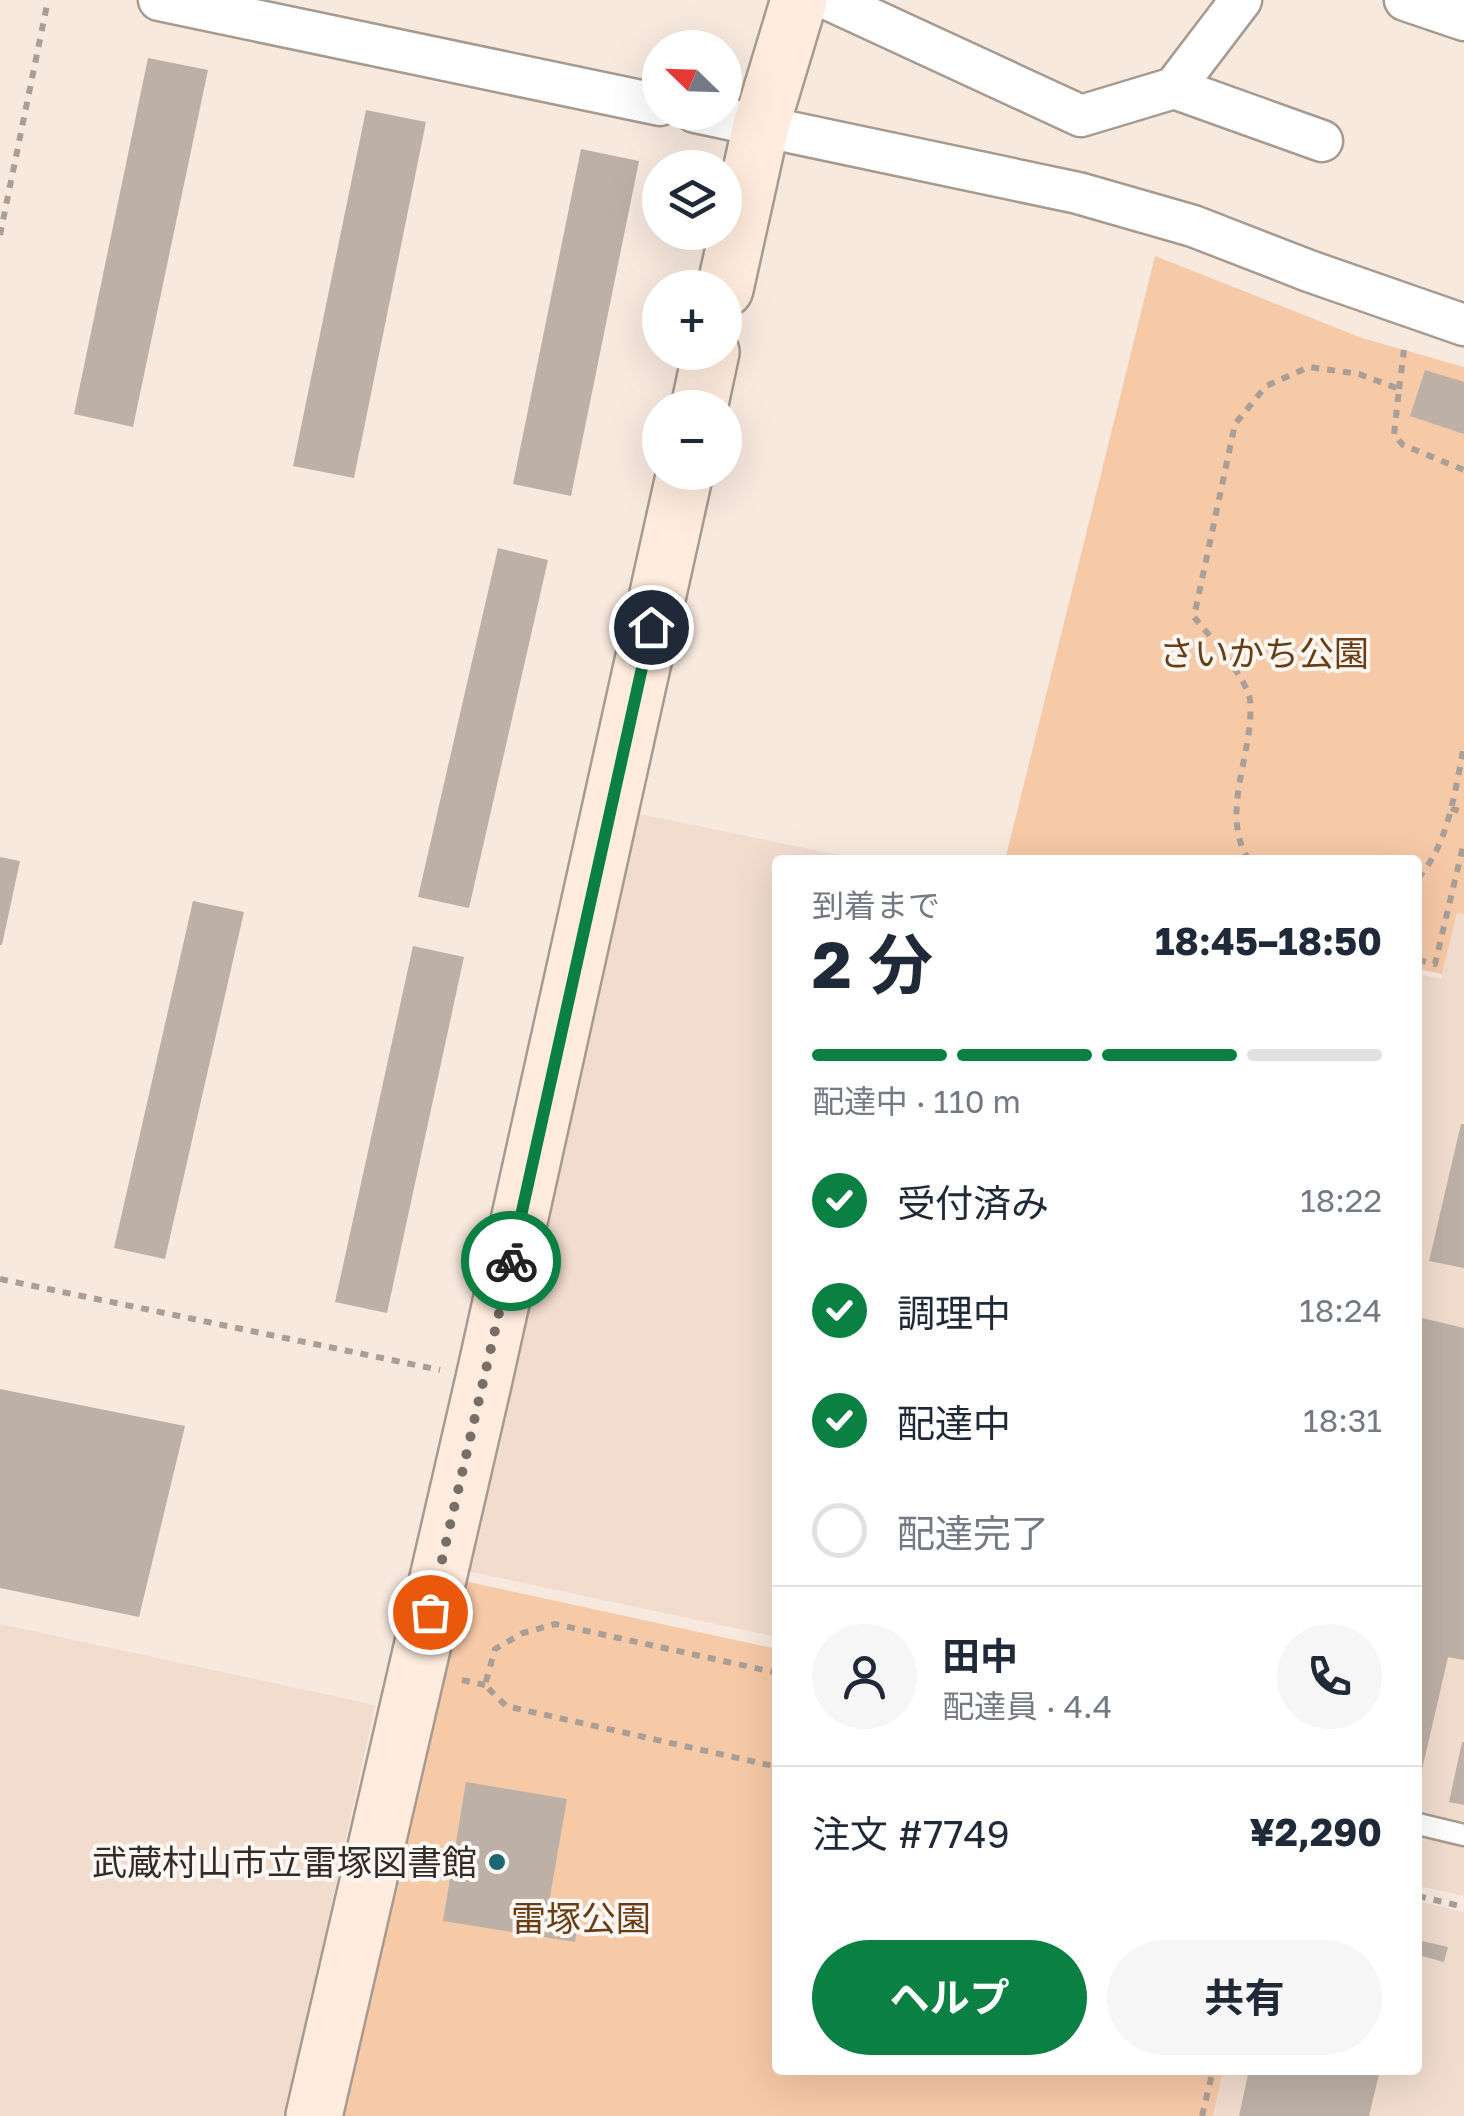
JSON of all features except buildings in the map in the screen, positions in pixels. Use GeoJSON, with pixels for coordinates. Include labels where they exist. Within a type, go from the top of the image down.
{"type":"FeatureCollection","features":[{"type":"Feature","properties":{"kind":"street"},"geometry":{"type":"LineString","coordinates":[[729,270],[760,126],[799,0]]}},
{"type":"Feature","properties":{"kind":"street"},"geometry":{"type":"LineString","coordinates":[[830,0],[1081,116],[1174,88],[1240,0]]}},
{"type":"Feature","properties":{"kind":"street"},"geometry":{"type":"LineString","coordinates":[[1405,0],[1464,20]]}},
{"type":"Feature","properties":{"kind":"street"},"geometry":{"type":"LineString","coordinates":[[164,1],[642,101]]}},
{"type":"Feature","properties":{"kind":"street"},"geometry":{"type":"LineString","coordinates":[[1174,88],[1322,141]]}},
{"type":"Feature","properties":{"kind":"street"},"geometry":{"type":"LineString","coordinates":[[742,122],[1078,193],[1192,226],[1464,324]]}},
{"type":"Feature","properties":{"kind":"street"},"geometry":{"type":"LineString","coordinates":[[314,2116],[484,1379],[681,490]]}},
{"type":"Feature","properties":{"kind":"lane"},"geometry":{"type":"LineString","coordinates":[[1422,1825],[1464,1834]]}},
{"type":"Feature","properties":{"kind":"path"},"geometry":{"type":"LineString","coordinates":[[0,235],[48,0]]}},
{"type":"Feature","properties":{"kind":"path"},"geometry":{"type":"LineString","coordinates":[[1404,350],[1394,435],[1403,445],[1464,470]]}},
{"type":"Feature","properties":{"kind":"path"},"geometry":{"type":"LineString","coordinates":[[1247,855],[1236,828],[1250,697],[1226,656],[1194,617],[1235,424],[1266,386],[1309,367],[1359,374],[1399,389]]}},
{"type":"Feature","properties":{"kind":"path"},"geometry":{"type":"LineString","coordinates":[[1422,874],[1431,864],[1451,808],[1464,746]]}},
{"type":"Feature","properties":{"kind":"path"},"geometry":{"type":"LineString","coordinates":[[1451,808],[1464,813]]}},
{"type":"Feature","properties":{"kind":"path"},"geometry":{"type":"LineString","coordinates":[[1422,961],[1435,964],[1464,842]]}},
{"type":"Feature","properties":{"kind":"path"},"geometry":{"type":"LineString","coordinates":[[0,1279],[484,1379]]}},
{"type":"Feature","properties":{"kind":"path"},"geometry":{"type":"LineString","coordinates":[[772,1672],[554,1624],[523,1633],[494,1649],[486,1686],[506,1706],[772,1766]]}},
{"type":"Feature","properties":{"kind":"path"},"geometry":{"type":"LineString","coordinates":[[1422,1897],[1464,1907]]}},
{"type":"Feature","properties":{"kind":"path"},"geometry":{"type":"LineString","coordinates":[[1202,2116],[1212,2075]]}},
{"type":"Feature","properties":{"kind":"shaded area"},"geometry":{"type":"Polygon","coordinates":[[[630,812],[839,855],[772,855],[772,1636],[458,1569],[630,812]]]}},
{"type":"Feature","properties":{"kind":"shaded area"},"geometry":{"type":"Polygon","coordinates":[[[1457,912],[1464,914],[1464,1896],[1422,1887],[1422,975],[1441,979],[1457,912]]]}},
{"type":"Feature","properties":{"kind":"shaded area"},"geometry":{"type":"Polygon","coordinates":[[[0,1624],[375,1705],[285,2116],[0,2116],[0,1624]]]}},
{"type":"Feature","properties":{"kind":"shaded area"},"geometry":{"type":"Polygon","coordinates":[[[1422,1902],[1464,1912],[1464,2116],[1213,2116],[1222,2075],[1422,2075],[1422,1902]]]}},
{"type":"Feature","properties":{"kind":"green space","name":"さいかち公園"},"geometry":{"type":"Polygon","coordinates":[[[1155,256],[1362,338],[1464,367],[1464,914],[1457,913],[1442,974],[1422,970],[1422,855],[1006,855],[1155,256]]]}},
{"type":"Feature","properties":{"kind":"green space","name":"雷塚公園"},"geometry":{"type":"Polygon","coordinates":[[[455,1579],[772,1648],[772,2075],[1222,2075],[1213,2116],[337,2116],[455,1579]]]}},
{"type":"Feature","properties":{"kind":"way so far"},"geometry":{"type":"LineString","coordinates":[[430,1612],[511,1261]]}},
{"type":"Feature","properties":{"kind":"place","name":"武蔵村山市立雷塚図書館"},"geometry":{"type":"Point","coordinates":[497,1862]}},
{"type":"Feature","properties":{"kind":"route"},"geometry":{"type":"LineString","coordinates":[[511,1261],[651,627]]}}]}
